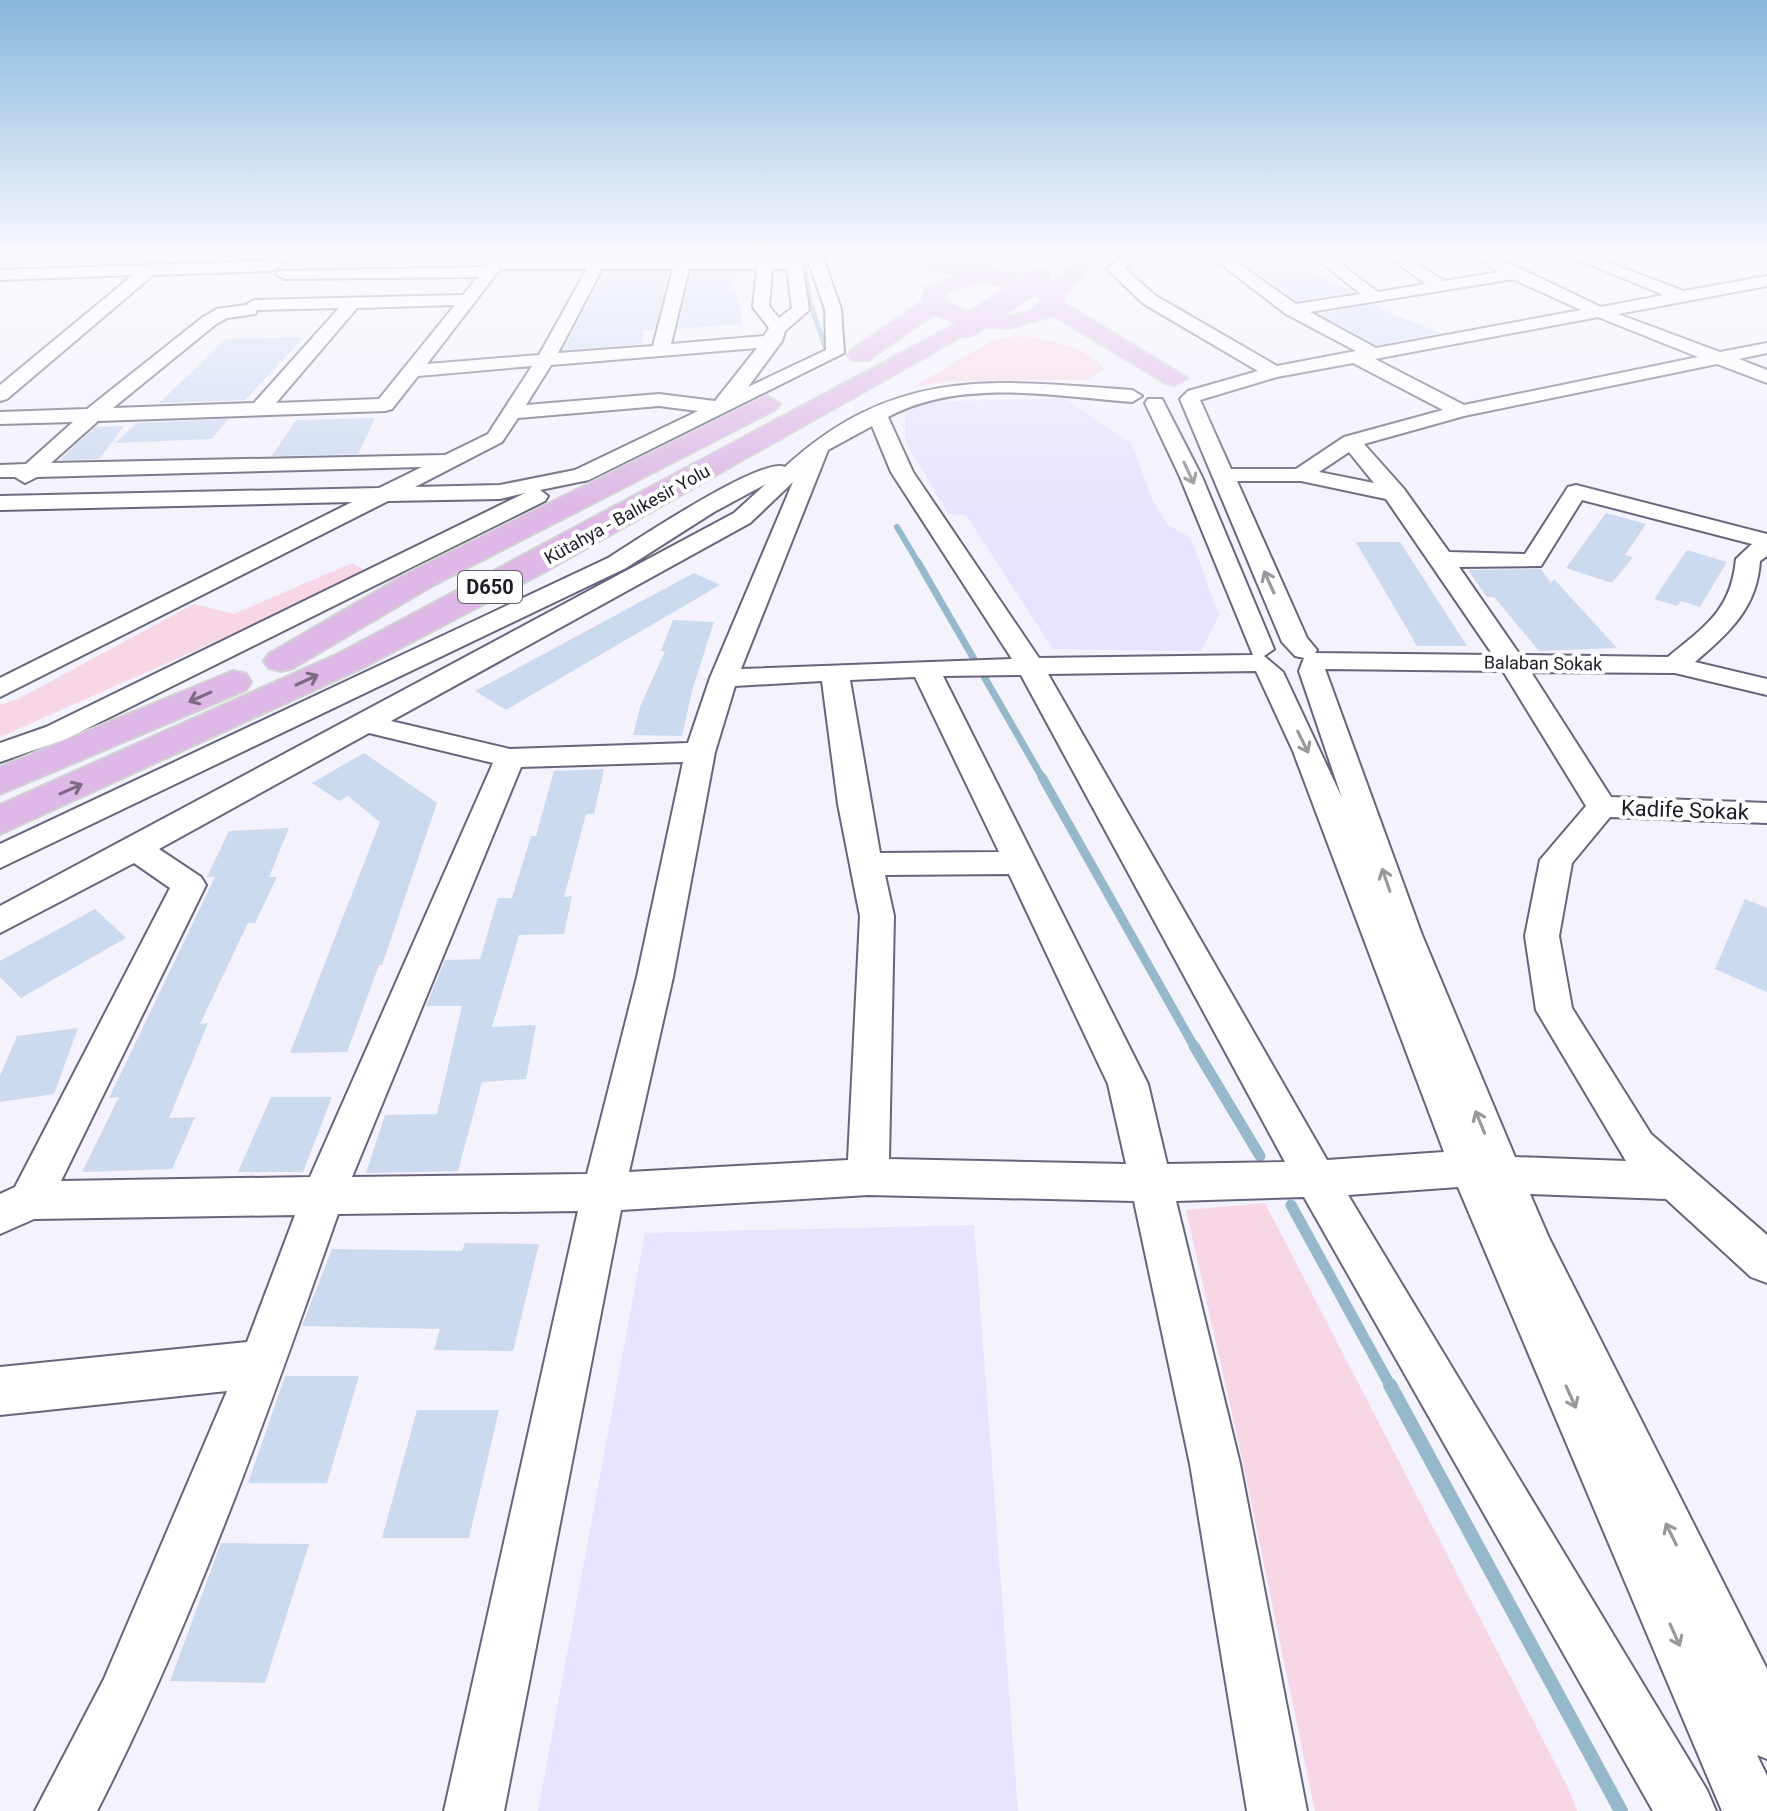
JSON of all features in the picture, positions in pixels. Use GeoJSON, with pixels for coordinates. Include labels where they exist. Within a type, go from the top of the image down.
{"type":"FeatureCollection","features":[{"type":"Feature","properties":{"kind":"highway","name":"Kütahya - Balıkesir Yolu"},"geometry":{"type":"LineString","coordinates":[[0,782],[281,661],[734,440],[917,340]]}},
{"type":"Feature","properties":{"kind":"highway","name":"Kütahya - Balıkesir Yolu"},"geometry":{"type":"LineString","coordinates":[[0,821],[350,661],[533,565],[920,340]]}},
{"type":"Feature","properties":{"kind":"highway"},"geometry":{"type":"LineString","coordinates":[[1057,340],[1103,352],[1121,362],[1131,386]]}},
{"type":"Feature","properties":{"kind":"highway"},"geometry":{"type":"LineString","coordinates":[[1125,340],[1175,378]]}},
{"type":"Feature","properties":{"kind":"street"},"geometry":{"type":"LineString","coordinates":[[0,395],[66,340]]}},
{"type":"Feature","properties":{"kind":"street"},"geometry":{"type":"LineString","coordinates":[[0,500],[91,416],[186,340]]}},
{"type":"Feature","properties":{"kind":"street"},"geometry":{"type":"LineString","coordinates":[[202,351],[215,340]]}},
{"type":"Feature","properties":{"kind":"street"},"geometry":{"type":"LineString","coordinates":[[260,409],[320,340]]}},
{"type":"Feature","properties":{"kind":"street"},"geometry":{"type":"LineString","coordinates":[[0,418],[385,405],[435,340]]}},
{"type":"Feature","properties":{"kind":"street"},"geometry":{"type":"LineString","coordinates":[[0,689],[227,576],[376,495],[458,459],[495,438],[556,340]]}},
{"type":"Feature","properties":{"kind":"street"},"geometry":{"type":"LineString","coordinates":[[660,352],[663,340]]}},
{"type":"Feature","properties":{"kind":"street"},"geometry":{"type":"LineString","coordinates":[[411,371],[660,352],[740,340]]}},
{"type":"Feature","properties":{"kind":"street"},"geometry":{"type":"LineString","coordinates":[[720,408],[772,340]]}},
{"type":"Feature","properties":{"kind":"street"},"geometry":{"type":"LineString","coordinates":[[0,753],[56,733],[835,353],[834,340]]}},
{"type":"Feature","properties":{"kind":"street"},"geometry":{"type":"LineString","coordinates":[[1218,340],[1274,372]]}},
{"type":"Feature","properties":{"kind":"street"},"geometry":{"type":"LineString","coordinates":[[1340,340],[1461,411]]}},
{"type":"Feature","properties":{"kind":"street"},"geometry":{"type":"LineString","coordinates":[[1155,403],[1192,397],[1274,372],[1447,340]]}},
{"type":"Feature","properties":{"kind":"street"},"geometry":{"type":"LineString","coordinates":[[1673,340],[1767,377]]}},
{"type":"Feature","properties":{"kind":"street"},"geometry":{"type":"LineString","coordinates":[[1301,475],[1351,441],[1461,411],[1767,348]]}},
{"type":"Feature","properties":{"kind":"street"},"geometry":{"type":"LineString","coordinates":[[0,857],[617,563],[706,507],[905,400],[950,390],[1131,386],[1152,376],[1175,378],[1274,372]]}},
{"type":"Feature","properties":{"kind":"street"},"geometry":{"type":"LineString","coordinates":[[1175,378],[1191,386],[1192,397],[1221,475],[1295,642],[1287,661]]}},
{"type":"Feature","properties":{"kind":"street"},"geometry":{"type":"LineString","coordinates":[[1131,386],[1155,403],[1287,661],[1308,751],[1752,1811]]}},
{"type":"Feature","properties":{"kind":"street"},"geometry":{"type":"LineString","coordinates":[[131,414],[155,393]]}},
{"type":"Feature","properties":{"kind":"street"},"geometry":{"type":"LineString","coordinates":[[513,412],[659,400],[720,408]]}},
{"type":"Feature","properties":{"kind":"street"},"geometry":{"type":"LineString","coordinates":[[878,416],[902,472],[1029,664],[1316,1179],[1686,1811]]}},
{"type":"Feature","properties":{"kind":"street"},"geometry":{"type":"LineString","coordinates":[[1351,441],[1396,494],[1441,559],[1511,662],[1602,807],[1556,860],[1542,936],[1554,1010],[1637,1146],[1767,1263]]}},
{"type":"Feature","properties":{"kind":"street"},"geometry":{"type":"LineString","coordinates":[[474,1811],[603,1192],[655,977],[700,752],[724,678],[819,446]]}},
{"type":"Feature","properties":{"kind":"street"},"geometry":{"type":"LineString","coordinates":[[0,921],[368,724],[742,518],[819,446]]}},
{"type":"Feature","properties":{"kind":"street"},"geometry":{"type":"LineString","coordinates":[[0,471],[458,459]]}},
{"type":"Feature","properties":{"kind":"street"},"geometry":{"type":"LineString","coordinates":[[0,500],[500,492],[581,475]]}},
{"type":"Feature","properties":{"kind":"street"},"geometry":{"type":"LineString","coordinates":[[1221,475],[1301,475],[1396,494]]}},
{"type":"Feature","properties":{"kind":"street"},"geometry":{"type":"LineString","coordinates":[[1441,559],[1532,561],[1576,492],[1767,542]]}},
{"type":"Feature","properties":{"kind":"street"},"geometry":{"type":"LineString","coordinates":[[1675,665],[1736,611],[1757,586],[1748,559],[1767,542]]}},
{"type":"Feature","properties":{"kind":"street","name":"Balaban Sokak"},"geometry":{"type":"LineString","coordinates":[[724,678],[1029,664],[1511,662],[1675,665],[1767,687]]}},
{"type":"Feature","properties":{"kind":"street"},"geometry":{"type":"LineString","coordinates":[[925,668],[1128,1084],[1148,1183],[1215,1464],[1277,1811]]}},
{"type":"Feature","properties":{"kind":"street"},"geometry":{"type":"LineString","coordinates":[[835,673],[877,916],[868,1177]]}},
{"type":"Feature","properties":{"kind":"street"},"geometry":{"type":"LineString","coordinates":[[368,724],[510,758],[700,752]]}},
{"type":"Feature","properties":{"kind":"street"},"geometry":{"type":"LineString","coordinates":[[65,1811],[124,1699],[262,1364],[324,1194],[510,758]]}},
{"type":"Feature","properties":{"kind":"street","name":"Kadife Sokak"},"geometry":{"type":"LineString","coordinates":[[1602,807],[1767,813]]}},
{"type":"Feature","properties":{"kind":"street"},"geometry":{"type":"LineString","coordinates":[[15,1207],[189,885],[134,847]]}},
{"type":"Feature","properties":{"kind":"street"},"geometry":{"type":"LineString","coordinates":[[867,864],[1018,863]]}},
{"type":"Feature","properties":{"kind":"street"},"geometry":{"type":"LineString","coordinates":[[1486,1171],[1530,1246],[1767,1730]]}},
{"type":"Feature","properties":{"kind":"street"},"geometry":{"type":"LineString","coordinates":[[15,1207],[324,1194],[603,1192],[868,1177],[1148,1183],[1486,1171],[1676,1181]]}},
{"type":"Feature","properties":{"kind":"street"},"geometry":{"type":"LineString","coordinates":[[0,1391],[262,1364]]}},
{"type":"Feature","properties":{"kind":"shaded area"},"geometry":{"type":"Polygon","coordinates":[[[994,340],[1052,341],[1089,355],[1104,369],[1086,380],[947,381],[913,387],[994,340]]]}},
{"type":"Feature","properties":{"kind":"shaded area"},"geometry":{"type":"Polygon","coordinates":[[[1065,398],[1132,444],[1153,501],[1168,525],[1191,538],[1219,616],[1201,651],[1053,649],[966,515],[948,514],[905,441],[905,413],[927,402],[1065,398]]]}},
{"type":"Feature","properties":{"kind":"shaded area"},"geometry":{"type":"Polygon","coordinates":[[[352,563],[370,573],[0,737],[0,705],[20,698],[194,604],[234,614],[352,563]]]}},
{"type":"Feature","properties":{"kind":"shaded area"},"geometry":{"type":"Polygon","coordinates":[[[1265,1203],[1569,1790],[1577,1811],[1315,1811],[1241,1453],[1186,1210],[1265,1203]]]}},
{"type":"Feature","properties":{"kind":"shaded area"},"geometry":{"type":"Polygon","coordinates":[[[974,1225],[1018,1811],[538,1811],[645,1233],[974,1225]]]}},
{"type":"Feature","properties":{"kind":"building"},"geometry":{"type":"Polygon","coordinates":[[[225,340],[302,340],[245,400],[159,403],[225,340]]]}},
{"type":"Feature","properties":{"kind":"building"},"geometry":{"type":"Polygon","coordinates":[[[569,340],[642,340],[642,344],[563,350],[569,340]]]}},
{"type":"Feature","properties":{"kind":"building"},"geometry":{"type":"Polygon","coordinates":[[[1366,340],[1405,340],[1376,345],[1366,340]]]}},
{"type":"Feature","properties":{"kind":"building"},"geometry":{"type":"Polygon","coordinates":[[[375,418],[358,454],[272,456],[296,420],[375,418]]]}},
{"type":"Feature","properties":{"kind":"building"},"geometry":{"type":"Polygon","coordinates":[[[228,419],[212,439],[115,443],[137,423],[228,419]]]}},
{"type":"Feature","properties":{"kind":"building"},"geometry":{"type":"Polygon","coordinates":[[[124,426],[99,459],[60,460],[95,427],[124,426]]]}},
{"type":"Feature","properties":{"kind":"building"},"geometry":{"type":"Polygon","coordinates":[[[1606,513],[1646,524],[1625,555],[1633,557],[1612,583],[1566,568],[1606,513]]]}},
{"type":"Feature","properties":{"kind":"building"},"geometry":{"type":"Polygon","coordinates":[[[1356,542],[1400,542],[1467,646],[1417,646],[1356,542]]]}},
{"type":"Feature","properties":{"kind":"building"},"geometry":{"type":"Polygon","coordinates":[[[1687,550],[1727,562],[1700,607],[1681,601],[1677,606],[1654,599],[1687,550]]]}},
{"type":"Feature","properties":{"kind":"building"},"geometry":{"type":"Polygon","coordinates":[[[1541,569],[1551,583],[1554,579],[1617,648],[1539,651],[1494,597],[1487,597],[1468,570],[1541,569]]]}},
{"type":"Feature","properties":{"kind":"building"},"geometry":{"type":"Polygon","coordinates":[[[694,573],[720,585],[506,710],[475,691],[694,573]]]}},
{"type":"Feature","properties":{"kind":"building"},"geometry":{"type":"Polygon","coordinates":[[[673,620],[714,622],[692,691],[682,736],[633,735],[640,707],[665,651],[661,651],[673,620]]]}},
{"type":"Feature","properties":{"kind":"building"},"geometry":{"type":"Polygon","coordinates":[[[364,753],[437,803],[382,965],[379,965],[347,1052],[290,1053],[380,822],[348,796],[339,801],[312,783],[364,753]]]}},
{"type":"Feature","properties":{"kind":"building"},"geometry":{"type":"Polygon","coordinates":[[[604,769],[594,814],[586,814],[564,897],[572,896],[564,934],[519,935],[492,1027],[536,1025],[526,1079],[482,1082],[458,1171],[366,1173],[385,1115],[437,1114],[462,1006],[426,1006],[445,960],[480,959],[498,898],[512,898],[531,836],[536,836],[554,771],[604,769]]]}},
{"type":"Feature","properties":{"kind":"building"},"geometry":{"type":"Polygon","coordinates":[[[289,828],[269,877],[277,877],[255,923],[248,923],[200,1024],[208,1023],[169,1118],[195,1117],[172,1169],[82,1172],[119,1097],[109,1098],[215,877],[207,877],[229,831],[289,828]]]}},
{"type":"Feature","properties":{"kind":"building"},"geometry":{"type":"Polygon","coordinates":[[[1745,899],[1767,908],[1767,992],[1715,969],[1745,899]]]}},
{"type":"Feature","properties":{"kind":"building"},"geometry":{"type":"Polygon","coordinates":[[[95,909],[126,938],[21,998],[0,977],[0,961],[95,909]]]}},
{"type":"Feature","properties":{"kind":"building"},"geometry":{"type":"Polygon","coordinates":[[[78,1028],[54,1094],[0,1102],[0,1076],[17,1036],[78,1028]]]}},
{"type":"Feature","properties":{"kind":"building"},"geometry":{"type":"Polygon","coordinates":[[[271,1097],[332,1097],[303,1172],[238,1172],[271,1097]]]}},
{"type":"Feature","properties":{"kind":"building"},"geometry":{"type":"Polygon","coordinates":[[[465,1243],[539,1244],[513,1351],[434,1350],[440,1329],[302,1326],[332,1249],[462,1251],[465,1243]]]}},
{"type":"Feature","properties":{"kind":"building"},"geometry":{"type":"Polygon","coordinates":[[[285,1376],[359,1376],[327,1483],[248,1483],[285,1376]]]}},
{"type":"Feature","properties":{"kind":"building"},"geometry":{"type":"Polygon","coordinates":[[[417,1410],[499,1410],[469,1538],[382,1538],[417,1410]]]}},
{"type":"Feature","properties":{"kind":"building"},"geometry":{"type":"Polygon","coordinates":[[[221,1543],[309,1544],[265,1683],[170,1681],[221,1543]]]}},
{"type":"Feature","properties":{"kind":"waterway"},"geometry":{"type":"LineString","coordinates":[[823,340],[826,349]]}},
{"type":"Feature","properties":{"kind":"waterway"},"geometry":{"type":"LineString","coordinates":[[897,527],[919,564]]}},
{"type":"Feature","properties":{"kind":"waterway"},"geometry":{"type":"LineString","coordinates":[[918,562],[1043,779]]}},
{"type":"Feature","properties":{"kind":"waterway"},"geometry":{"type":"LineString","coordinates":[[1042,777],[1195,1048]]}},
{"type":"Feature","properties":{"kind":"waterway"},"geometry":{"type":"LineString","coordinates":[[1194,1046],[1260,1156]]}},
{"type":"Feature","properties":{"kind":"waterway"},"geometry":{"type":"LineString","coordinates":[[1291,1205],[1391,1387]]}},
{"type":"Feature","properties":{"kind":"waterway"},"geometry":{"type":"LineString","coordinates":[[1390,1385],[1621,1811]]}}]}
